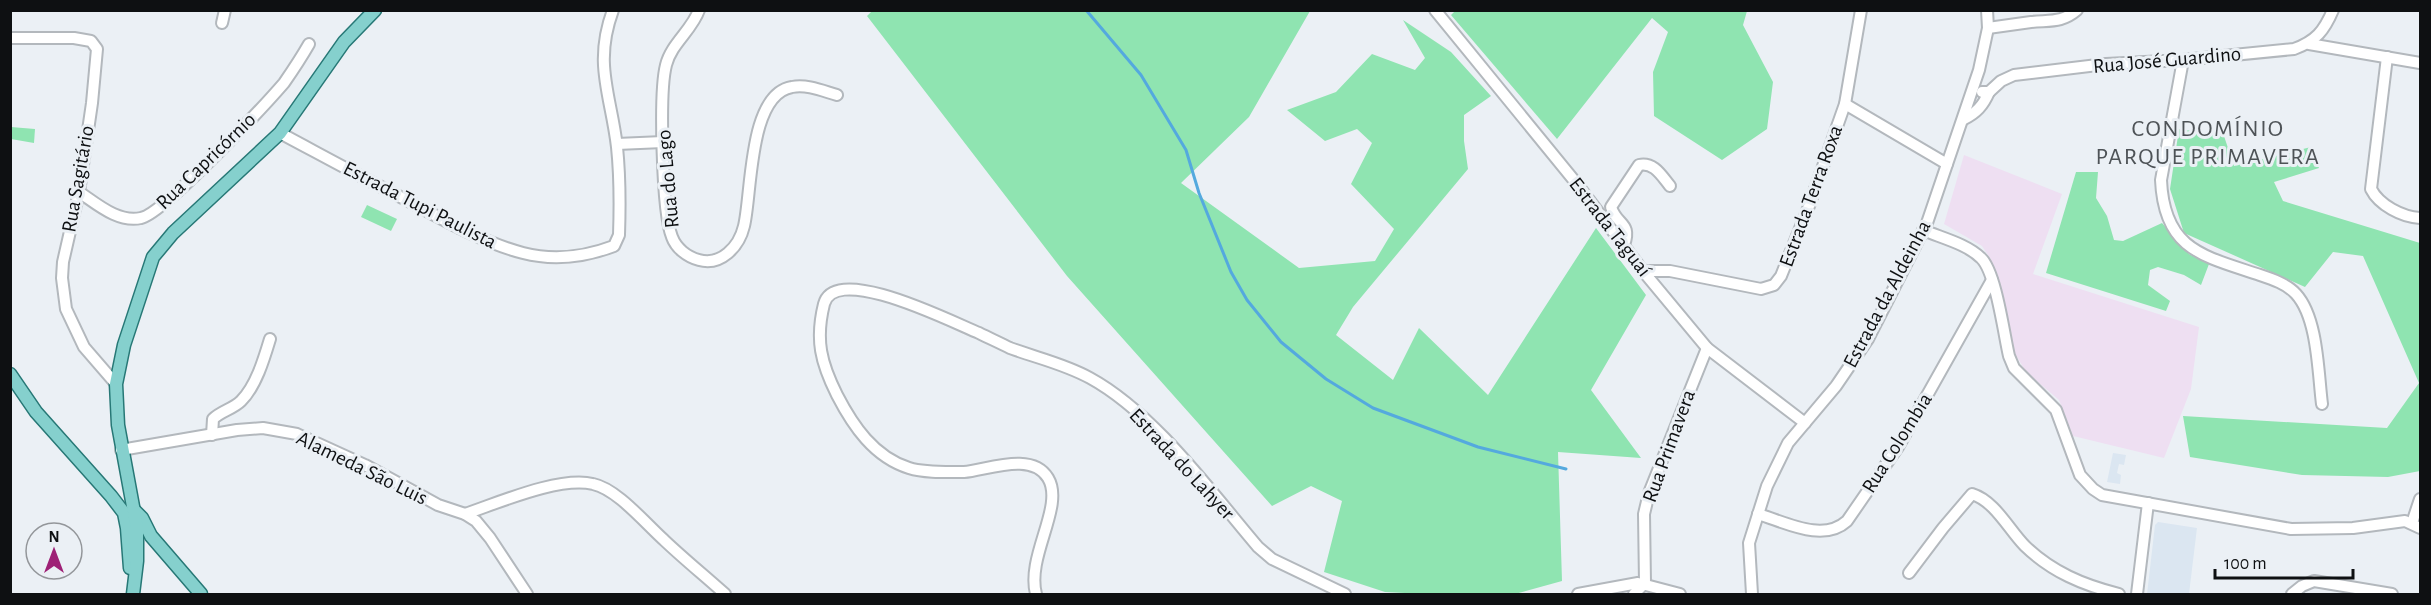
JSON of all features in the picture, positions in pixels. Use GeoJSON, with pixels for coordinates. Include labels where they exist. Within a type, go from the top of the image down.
{"type":"FeatureCollection","features":[{"type":"Feature","properties":{"kind":"main road"},"geometry":{"type":"LineString","coordinates":[[133,591],[132,528],[121,450],[116,384],[124,345],[153,257],[161,245],[280,133],[344,42],[375,10]]}},
{"type":"Feature","properties":{"kind":"main road"},"geometry":{"type":"LineString","coordinates":[[10,374],[36,412],[111,496],[129,512],[142,518],[151,536],[201,594]]}},
{"type":"Feature","properties":{"kind":"main road"},"geometry":{"type":"LineString","coordinates":[[132,528],[151,536]]}},
{"type":"Feature","properties":{"kind":"street"},"geometry":{"type":"LineString","coordinates":[[222,23],[225,10]]}},
{"type":"Feature","properties":{"kind":"street","name":"Estrada Tupi Paulista"},"geometry":{"type":"LineString","coordinates":[[280,133],[479,238],[524,254],[553,257],[581,256],[616,243],[620,227],[617,144],[603,74],[607,28],[613,10]]}},
{"type":"Feature","properties":{"kind":"street","name":"Rua do Lago"},"geometry":{"type":"LineString","coordinates":[[699,10],[667,62],[664,77],[663,142],[669,225],[677,247],[692,258],[706,261],[719,259],[732,251],[744,226],[754,147],[769,106],[779,93],[791,87],[805,86],[837,95]]}},
{"type":"Feature","properties":{"kind":"street","name":"Estrada Taguaí"},"geometry":{"type":"LineString","coordinates":[[1435,10],[1707,348],[1805,423]]}},
{"type":"Feature","properties":{"kind":"street","name":"Estrada Terra Roxa"},"geometry":{"type":"LineString","coordinates":[[1643,271],[1670,271],[1761,289],[1774,285],[1781,276],[1793,248],[1845,104],[1862,10]]}},
{"type":"Feature","properties":{"kind":"street","name":"Estrada da Aldeinha"},"geometry":{"type":"LineString","coordinates":[[1752,594],[1749,543],[1767,486],[1788,443],[1836,386],[1868,339],[1923,230],[1973,91],[1988,28],[1987,10]]}},
{"type":"Feature","properties":{"kind":"street"},"geometry":{"type":"LineString","coordinates":[[1988,28],[2035,16],[2055,22],[2067,18],[2077,10]]}},
{"type":"Feature","properties":{"kind":"street"},"geometry":{"type":"LineString","coordinates":[[2309,44],[2320,34],[2333,10]]}},
{"type":"Feature","properties":{"kind":"street","name":"Rua Sagitário"},"geometry":{"type":"LineString","coordinates":[[10,38],[74,38],[91,41],[97,49],[79,192],[63,262],[66,309],[84,347],[116,384]]}},
{"type":"Feature","properties":{"kind":"street","name":"Rua Capricórnio"},"geometry":{"type":"LineString","coordinates":[[79,192],[115,215],[138,219],[153,214],[182,188],[275,93],[294,69],[309,44]]}},
{"type":"Feature","properties":{"kind":"street"},"geometry":{"type":"LineString","coordinates":[[2309,44],[2421,63]]}},
{"type":"Feature","properties":{"kind":"street","name":"Rua José Guardino"},"geometry":{"type":"LineString","coordinates":[[1964,119],[1974,114],[1984,103],[1989,92],[2001,81],[2014,75],[2106,64],[2183,60],[2294,49],[2309,44]]}},
{"type":"Feature","properties":{"kind":"street"},"geometry":{"type":"LineString","coordinates":[[2386,57],[2371,189],[2376,199],[2411,218],[2421,218]]}},
{"type":"Feature","properties":{"kind":"street"},"geometry":{"type":"LineString","coordinates":[[2183,60],[2161,180],[2165,209],[2176,234],[2190,248],[2204,256],[2274,280],[2295,292],[2304,305],[2314,338],[2322,404]]}},
{"type":"Feature","properties":{"kind":"street"},"geometry":{"type":"LineString","coordinates":[[1973,91],[1989,92]]}},
{"type":"Feature","properties":{"kind":"street"},"geometry":{"type":"LineString","coordinates":[[1845,104],[1947,164]]}},
{"type":"Feature","properties":{"kind":"street"},"geometry":{"type":"LineString","coordinates":[[617,144],[663,142]]}},
{"type":"Feature","properties":{"kind":"street"},"geometry":{"type":"LineString","coordinates":[[1624,245],[1628,234],[1627,229],[1612,212],[1611,207],[1639,165],[1653,166],[1670,186]]}},
{"type":"Feature","properties":{"kind":"street"},"geometry":{"type":"LineString","coordinates":[[1923,230],[1975,253],[1987,266],[2014,368],[2056,410],[2080,475],[2102,495],[2291,529],[2321,530],[2393,522],[2416,525],[2421,500]]}},
{"type":"Feature","properties":{"kind":"street","name":"Rua Colombia"},"geometry":{"type":"LineString","coordinates":[[1758,514],[1823,532],[1835,530],[1847,521],[1898,447],[1992,280]]}},
{"type":"Feature","properties":{"kind":"street","name":"Estrada do Lahyer"},"geometry":{"type":"LineString","coordinates":[[1036,594],[1033,573],[1051,508],[1052,494],[1048,477],[1025,464],[1011,463],[964,472],[937,471],[909,468],[885,456],[860,433],[824,371],[819,336],[826,298],[835,291],[845,288],[897,299],[1010,347],[1060,364],[1091,379],[1119,399],[1165,441],[1258,547],[1272,559],[1345,594]]}},
{"type":"Feature","properties":{"kind":"street"},"geometry":{"type":"LineString","coordinates":[[212,435],[213,419],[236,405],[246,395],[265,357],[270,339]]}},
{"type":"Feature","properties":{"kind":"street","name":"Rua Primavera"},"geometry":{"type":"LineString","coordinates":[[1645,583],[1644,514],[1649,493],[1707,348]]}},
{"type":"Feature","properties":{"kind":"street","name":"Alameda São Luis"},"geometry":{"type":"LineString","coordinates":[[121,450],[237,429],[263,428],[297,434],[365,465],[438,505],[465,514],[482,527],[527,594]]}},
{"type":"Feature","properties":{"kind":"street"},"geometry":{"type":"LineString","coordinates":[[465,514],[543,488],[570,484],[593,484],[605,489],[631,509],[725,594]]}},
{"type":"Feature","properties":{"kind":"street"},"geometry":{"type":"LineString","coordinates":[[1909,573],[1972,494],[1984,499],[2024,544],[2051,568],[2078,582],[2119,594]]}},
{"type":"Feature","properties":{"kind":"street"},"geometry":{"type":"LineString","coordinates":[[2137,594],[2148,504]]}},
{"type":"Feature","properties":{"kind":"street"},"geometry":{"type":"LineString","coordinates":[[2292,594],[2302,586],[2314,581],[2392,594]]}},
{"type":"Feature","properties":{"kind":"street"},"geometry":{"type":"LineString","coordinates":[[1634,594],[1645,583]]}},
{"type":"Feature","properties":{"kind":"street"},"geometry":{"type":"LineString","coordinates":[[1578,594],[1597,589],[1645,583],[1680,594]]}},
{"type":"Feature","properties":{"kind":"shaded area"},"geometry":{"type":"Polygon","coordinates":[[[1964,155],[2062,194],[2033,274],[2199,327],[2191,389],[2164,458],[2073,436],[2059,400],[2026,372],[2014,352],[1997,277],[1990,258],[1982,246],[1944,224],[1964,155]]]}},
{"type":"Feature","properties":{"kind":"shaded area"},"geometry":{"type":"Polygon","coordinates":[[[2113,453],[2126,455],[2124,465],[2119,464],[2117,473],[2121,475],[2120,484],[2107,482],[2113,453]]]}},
{"type":"Feature","properties":{"kind":"shaded area"},"geometry":{"type":"Polygon","coordinates":[[[2158,522],[2197,528],[2189,594],[2147,594],[2155,525],[2158,522]]]}},
{"type":"Feature","properties":{"kind":"green space"},"geometry":{"type":"Polygon","coordinates":[[[873,10],[1310,11],[1249,117],[1181,183],[1299,268],[1375,261],[1394,229],[1351,184],[1372,143],[1357,129],[1325,141],[1287,110],[1336,92],[1372,54],[1415,70],[1425,58],[1403,20],[1451,52],[1491,96],[1464,115],[1464,141],[1468,169],[1353,307],[1336,335],[1393,380],[1419,328],[1488,395],[1596,228],[1646,295],[1591,390],[1641,458],[1558,452],[1562,581],[1515,594],[1424,594],[1385,592],[1324,572],[1342,501],[1311,486],[1272,506],[1067,276],[867,16],[873,10]]]}},
{"type":"Feature","properties":{"kind":"green space"},"geometry":{"type":"Polygon","coordinates":[[[1456,10],[1747,11],[1743,25],[1773,82],[1767,129],[1722,160],[1654,116],[1653,72],[1668,32],[1652,18],[1557,139],[1451,15],[1456,10]]]}},
{"type":"Feature","properties":{"kind":"green space"},"geometry":{"type":"Polygon","coordinates":[[[11,127],[35,129],[34,143],[11,139],[11,127]]]}},
{"type":"Feature","properties":{"kind":"green space"},"geometry":{"type":"Polygon","coordinates":[[[2179,129],[2224,136],[2234,166],[2311,147],[2319,168],[2274,182],[2283,201],[2420,243],[2420,471],[2388,477],[2302,475],[2190,457],[2183,416],[2387,428],[2419,383],[2363,256],[2333,252],[2305,287],[2184,233],[2170,189],[2179,129]]]}},
{"type":"Feature","properties":{"kind":"green space"},"geometry":{"type":"Polygon","coordinates":[[[2076,172],[2098,172],[2096,198],[2107,216],[2114,240],[2123,241],[2162,223],[2189,254],[2209,264],[2201,285],[2184,275],[2158,267],[2150,270],[2148,285],[2170,301],[2166,311],[2046,273],[2076,172]]]}},
{"type":"Feature","properties":{"kind":"green space"},"geometry":{"type":"Polygon","coordinates":[[[367,205],[397,219],[391,231],[361,217],[367,205]]]}},
{"type":"Feature","properties":{"kind":"waterway"},"geometry":{"type":"LineString","coordinates":[[1086,10],[1141,75],[1186,150],[1199,193],[1231,272],[1247,300],[1281,342],[1326,379],[1373,408],[1478,447],[1566,469]]}},
{"type":"Feature","properties":{"kind":"district","name":"CONDOMÍNIO PARQUE PRIMAVERA"},"geometry":{"type":"Point","coordinates":[2208,143]}}]}
